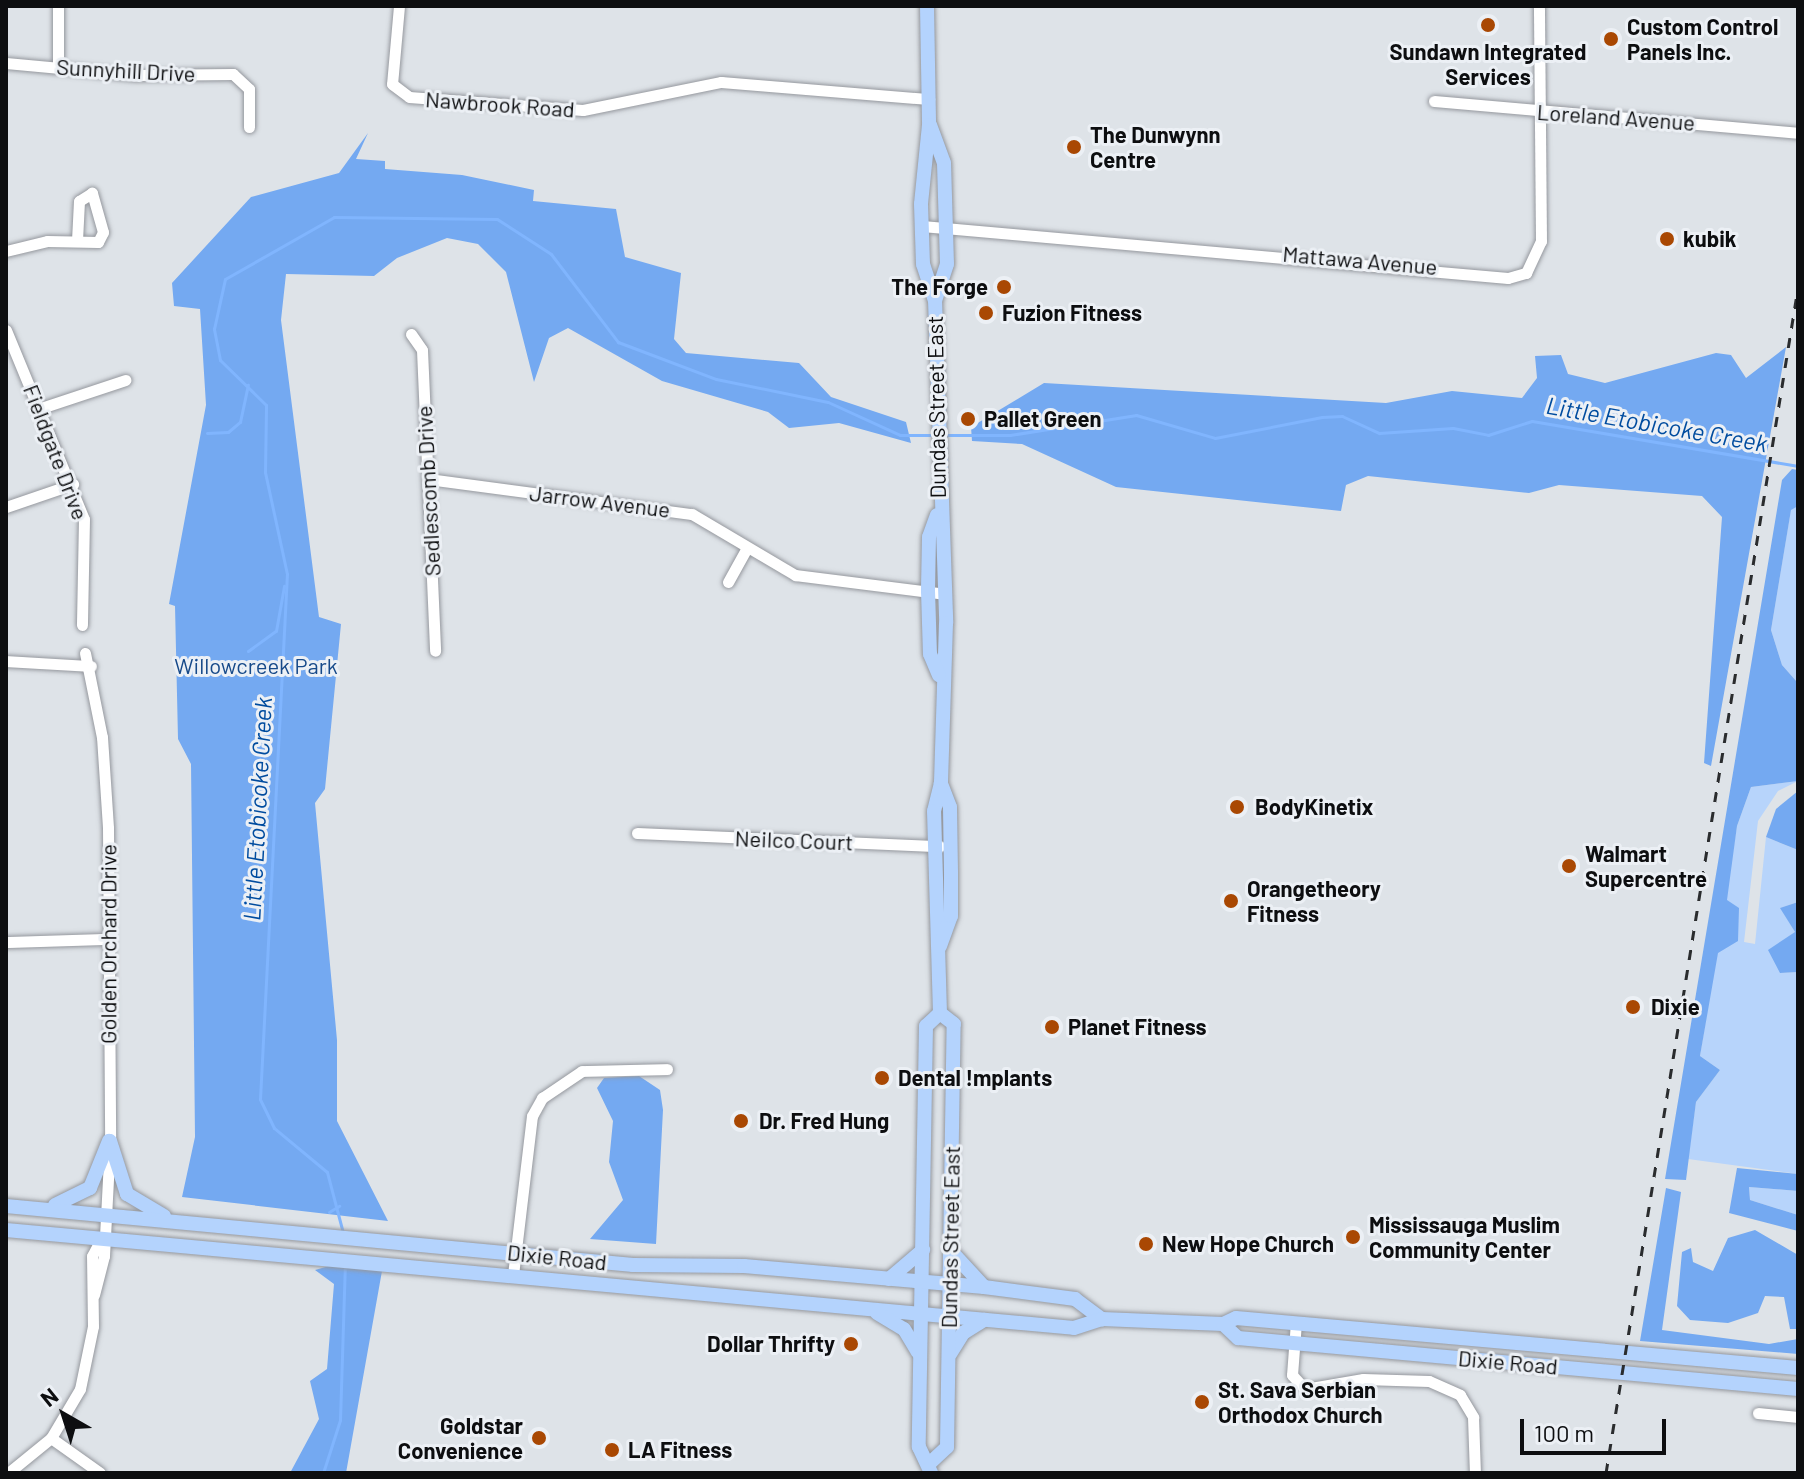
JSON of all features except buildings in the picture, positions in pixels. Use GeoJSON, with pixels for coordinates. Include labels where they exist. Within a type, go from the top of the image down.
{"type":"FeatureCollection","features":[{"type":"Feature","properties":{"kind":"main road","name":"Dundas Street East"},"geometry":{"type":"LineString","coordinates":[[927,6],[929,125],[920,159],[922,226],[935,300],[937,514],[946,594],[939,675],[941,783],[934,845],[940,1013],[926,1026],[921,1315],[919,1447],[931,1467],[947,1447],[954,1024],[940,1013]]}},
{"type":"Feature","properties":{"kind":"main road","name":"Dundas Street East"},"geometry":{"type":"LineString","coordinates":[[929,125],[944,163],[947,264],[935,300]]}},
{"type":"Feature","properties":{"kind":"main road","name":"Dundas Street East"},"geometry":{"type":"LineString","coordinates":[[937,514],[929,537],[928,591],[930,654],[939,675]]}},
{"type":"Feature","properties":{"kind":"main road","name":"Dundas Street East"},"geometry":{"type":"LineString","coordinates":[[940,946],[951,916],[952,847],[941,783]]}},
{"type":"Feature","properties":{"kind":"main road"},"geometry":{"type":"LineString","coordinates":[[40,1209],[90,1188],[110,1141]]}},
{"type":"Feature","properties":{"kind":"main road"},"geometry":{"type":"LineString","coordinates":[[110,1141],[127,1194],[171,1219]]}},
{"type":"Feature","properties":{"kind":"main road","name":"Dixie Road"},"geometry":{"type":"LineString","coordinates":[[6,1206],[517,1253],[984,1287],[1075,1299],[1102,1319]]}},
{"type":"Feature","properties":{"kind":"main road","name":"Dixie Road"},"geometry":{"type":"LineString","coordinates":[[6,1230],[324,1255],[1074,1328],[1102,1319],[1223,1324],[1236,1318],[1798,1368]]}},
{"type":"Feature","properties":{"kind":"main road"},"geometry":{"type":"LineString","coordinates":[[889,1279],[923,1250]]}},
{"type":"Feature","properties":{"kind":"main road"},"geometry":{"type":"LineString","coordinates":[[950,1250],[984,1287]]}},
{"type":"Feature","properties":{"kind":"main road"},"geometry":{"type":"LineString","coordinates":[[873,1310],[904,1329],[921,1357]]}},
{"type":"Feature","properties":{"kind":"main road"},"geometry":{"type":"LineString","coordinates":[[948,1358],[963,1333],[984,1320]]}},
{"type":"Feature","properties":{"kind":"main road","name":"Dixie Road"},"geometry":{"type":"LineString","coordinates":[[1223,1324],[1238,1338],[1798,1389]]}},
{"type":"Feature","properties":{"kind":"street"},"geometry":{"type":"LineString","coordinates":[[58,6],[58,66]]}},
{"type":"Feature","properties":{"kind":"street","name":"Nawbrook Road"},"geometry":{"type":"LineString","coordinates":[[399,6],[392,84],[409,97],[575,111],[640,104],[721,82],[929,99]]}},
{"type":"Feature","properties":{"kind":"street","name":"Mattawa Avenue"},"geometry":{"type":"LineString","coordinates":[[922,226],[1508,278],[1526,273],[1539,250],[1539,6]]}},
{"type":"Feature","properties":{"kind":"street","name":"Sunnyhill Drive"},"geometry":{"type":"LineString","coordinates":[[6,63],[236,75],[249,89],[249,127]]}},
{"type":"Feature","properties":{"kind":"street","name":"Loreland Avenue"},"geometry":{"type":"LineString","coordinates":[[1434,101],[1798,133]]}},
{"type":"Feature","properties":{"kind":"street"},"geometry":{"type":"LineString","coordinates":[[6,251],[77,241]]}},
{"type":"Feature","properties":{"kind":"street","name":"Fieldgate Drive"},"geometry":{"type":"LineString","coordinates":[[6,330],[73,484],[88,537],[82,625]]}},
{"type":"Feature","properties":{"kind":"street","name":"Sedlescomb Drive"},"geometry":{"type":"LineString","coordinates":[[411,334],[422,350],[435,651]]}},
{"type":"Feature","properties":{"kind":"street"},"geometry":{"type":"LineString","coordinates":[[41,408],[125,380]]}},
{"type":"Feature","properties":{"kind":"street","name":"Jarrow Avenue"},"geometry":{"type":"LineString","coordinates":[[428,479],[692,514],[746,549],[817,580],[946,594]]}},
{"type":"Feature","properties":{"kind":"street"},"geometry":{"type":"LineString","coordinates":[[6,507],[73,484]]}},
{"type":"Feature","properties":{"kind":"street"},"geometry":{"type":"LineString","coordinates":[[728,582],[746,549]]}},
{"type":"Feature","properties":{"kind":"street","name":"Golden Orchard Drive"},"geometry":{"type":"LineString","coordinates":[[8,1473],[51,1438],[80,1389],[94,1295],[92,1256],[102,1237],[105,1214],[110,1141],[106,776],[91,666],[85,653]]}},
{"type":"Feature","properties":{"kind":"street"},"geometry":{"type":"LineString","coordinates":[[6,661],[91,666]]}},
{"type":"Feature","properties":{"kind":"street","name":"Neilco Court"},"geometry":{"type":"LineString","coordinates":[[637,833],[952,847]]}},
{"type":"Feature","properties":{"kind":"street"},"geometry":{"type":"LineString","coordinates":[[6,942],[106,939]]}},
{"type":"Feature","properties":{"kind":"street"},"geometry":{"type":"LineString","coordinates":[[513,1275],[532,1116],[542,1098],[582,1071],[667,1069]]}},
{"type":"Feature","properties":{"kind":"street"},"geometry":{"type":"LineString","coordinates":[[1296,1322],[1292,1375],[1305,1389],[1376,1380],[1429,1381],[1460,1395],[1473,1417],[1475,1473]]}},
{"type":"Feature","properties":{"kind":"street"},"geometry":{"type":"LineString","coordinates":[[1758,1413],[1798,1417]]}},
{"type":"Feature","properties":{"kind":"street"},"geometry":{"type":"LineString","coordinates":[[51,1438],[100,1473]]}},
{"type":"Feature","properties":{"kind":"shaded area"},"geometry":{"type":"Polygon","coordinates":[[[1798,506],[1797,682],[1782,665],[1771,630],[1791,509],[1798,506]]]}},
{"type":"Feature","properties":{"kind":"shaded area"},"geometry":{"type":"Polygon","coordinates":[[[1798,781],[1778,791],[1758,821],[1744,942],[1755,944],[1766,837],[1798,850],[1798,902],[1781,908],[1795,932],[1780,973],[1798,972],[1798,1174],[1688,1159],[1696,1102],[1720,1070],[1700,1056],[1737,826],[1751,787],[1798,781]]]}},
{"type":"Feature","properties":{"kind":"shaded area"},"geometry":{"type":"Polygon","coordinates":[[[1749,1187],[1798,1191],[1798,1215],[1750,1200],[1749,1187]]]}},
{"type":"Feature","properties":{"kind":"green space","name":"Willowcreek Park"},"geometry":{"type":"Polygon","coordinates":[[[368,133],[356,159],[385,161],[385,169],[462,175],[534,190],[533,201],[616,209],[625,257],[681,273],[674,339],[686,353],[799,363],[831,397],[906,422],[911,443],[839,423],[789,428],[768,412],[662,381],[568,328],[549,338],[534,382],[506,272],[478,244],[447,238],[397,258],[374,276],[286,274],[281,320],[319,617],[341,624],[325,789],[315,803],[337,1040],[337,1121],[388,1221],[182,1197],[195,1137],[191,764],[178,739],[175,606],[169,604],[206,405],[200,309],[174,306],[172,283],[251,197],[339,173],[368,133]]]}},
{"type":"Feature","properties":{"kind":"green space"},"geometry":{"type":"Polygon","coordinates":[[[1786,347],[1711,766],[1704,763],[1722,517],[1702,496],[1559,485],[1529,493],[1368,476],[1346,485],[1341,511],[1116,487],[1022,444],[972,441],[971,427],[1044,383],[1386,403],[1452,391],[1522,398],[1537,378],[1535,356],[1561,355],[1568,374],[1605,383],[1716,353],[1731,355],[1746,378],[1786,347]]]}},
{"type":"Feature","properties":{"kind":"green space"},"geometry":{"type":"Polygon","coordinates":[[[1792,469],[1798,470],[1798,506],[1791,510],[1771,630],[1782,665],[1797,682],[1798,781],[1751,787],[1737,826],[1727,900],[1739,908],[1738,941],[1718,953],[1700,1056],[1720,1070],[1696,1102],[1686,1180],[1665,1179],[1782,480],[1792,469]]]}},
{"type":"Feature","properties":{"kind":"green space"},"geometry":{"type":"Polygon","coordinates":[[[1798,791],[1798,850],[1766,837],[1776,809],[1798,791]]]}},
{"type":"Feature","properties":{"kind":"green space"},"geometry":{"type":"Polygon","coordinates":[[[1798,902],[1798,972],[1780,973],[1768,950],[1795,932],[1780,908],[1798,902]]]}},
{"type":"Feature","properties":{"kind":"green space"},"geometry":{"type":"Polygon","coordinates":[[[639,1076],[660,1090],[663,1110],[656,1244],[590,1239],[623,1200],[609,1162],[613,1121],[597,1088],[604,1078],[639,1076]]]}},
{"type":"Feature","properties":{"kind":"green space"},"geometry":{"type":"Polygon","coordinates":[[[1737,1168],[1798,1174],[1798,1191],[1749,1187],[1750,1200],[1798,1215],[1798,1231],[1729,1213],[1737,1168]]]}},
{"type":"Feature","properties":{"kind":"green space"},"geometry":{"type":"Polygon","coordinates":[[[1666,1188],[1681,1192],[1662,1330],[1769,1344],[1798,1339],[1798,1354],[1640,1341],[1666,1188]]]}},
{"type":"Feature","properties":{"kind":"green space"},"geometry":{"type":"Polygon","coordinates":[[[1755,1230],[1798,1255],[1798,1329],[1790,1329],[1784,1297],[1765,1296],[1758,1313],[1728,1323],[1690,1320],[1677,1306],[1682,1252],[1691,1248],[1693,1262],[1713,1271],[1728,1238],[1755,1230]]]}},
{"type":"Feature","properties":{"kind":"green space"},"geometry":{"type":"Polygon","coordinates":[[[329,1266],[382,1271],[346,1473],[290,1473],[319,1419],[310,1381],[327,1369],[334,1284],[315,1270],[329,1266]]]}},
{"type":"Feature","properties":{"kind":"waterway","name":"Little Etobicoke Creek"},"geometry":{"type":"LineString","coordinates":[[343,1233],[327,1172],[274,1128],[260,1099],[287,574],[265,472],[266,405],[220,360],[214,329],[225,279],[334,217],[497,219],[551,254],[618,342],[716,379],[828,402],[900,435],[935,435]]}},
{"type":"Feature","properties":{"kind":"waterway"},"geometry":{"type":"LineString","coordinates":[[207,433],[228,432],[240,422],[248,385]]}},
{"type":"Feature","properties":{"kind":"waterway","name":"Little Etobicoke Creek"},"geometry":{"type":"LineString","coordinates":[[943,435],[1010,435],[1136,415],[1215,438],[1322,417],[1342,416],[1379,433],[1453,428],[1488,435],[1532,421],[1798,466]]}},
{"type":"Feature","properties":{"kind":"waterway"},"geometry":{"type":"LineString","coordinates":[[248,651],[276,631],[284,586]]}},
{"type":"Feature","properties":{"kind":"waterway"},"geometry":{"type":"LineString","coordinates":[[329,1212],[339,1206]]}},
{"type":"Feature","properties":{"kind":"waterway","name":"Little Etobicoke Creek"},"geometry":{"type":"LineString","coordinates":[[323,1473],[340,1420],[345,1264]]}},
{"type":"Feature","properties":{"kind":"railway"},"geometry":{"type":"LineString","coordinates":[[1606,1473],[1798,287]]}},
{"type":"Feature","properties":{"kind":"place","name":"Sundawn Integrated Services"},"geometry":{"type":"Point","coordinates":[1488,25]}},
{"type":"Feature","properties":{"kind":"place","name":"Custom Control Panels Inc."},"geometry":{"type":"Point","coordinates":[1611,39]}},
{"type":"Feature","properties":{"kind":"place","name":"The Dunwynn Centre"},"geometry":{"type":"Point","coordinates":[1074,147]}},
{"type":"Feature","properties":{"kind":"place","name":"kubik"},"geometry":{"type":"Point","coordinates":[1667,239]}},
{"type":"Feature","properties":{"kind":"place","name":"The Forge"},"geometry":{"type":"Point","coordinates":[1004,287]}},
{"type":"Feature","properties":{"kind":"place","name":"Fuzion Fitness"},"geometry":{"type":"Point","coordinates":[986,313]}},
{"type":"Feature","properties":{"kind":"place","name":"Pallet Green"},"geometry":{"type":"Point","coordinates":[968,419]}},
{"type":"Feature","properties":{"kind":"place","name":"BodyKinetix"},"geometry":{"type":"Point","coordinates":[1237,807]}},
{"type":"Feature","properties":{"kind":"place","name":"Walmart Supercentre"},"geometry":{"type":"Point","coordinates":[1569,866]}},
{"type":"Feature","properties":{"kind":"place","name":"Orangetheory Fitness"},"geometry":{"type":"Point","coordinates":[1231,901]}},
{"type":"Feature","properties":{"kind":"place","name":"Dixie"},"geometry":{"type":"Point","coordinates":[1633,1007]}},
{"type":"Feature","properties":{"kind":"place","name":"Planet Fitness"},"geometry":{"type":"Point","coordinates":[1052,1027]}},
{"type":"Feature","properties":{"kind":"place","name":"Dental !mplants"},"geometry":{"type":"Point","coordinates":[882,1078]}},
{"type":"Feature","properties":{"kind":"place","name":"Dr. Fred Hung"},"geometry":{"type":"Point","coordinates":[741,1121]}},
{"type":"Feature","properties":{"kind":"place","name":"Mississauga Muslim Community Center"},"geometry":{"type":"Point","coordinates":[1353,1237]}},
{"type":"Feature","properties":{"kind":"place","name":"New Hope Church"},"geometry":{"type":"Point","coordinates":[1146,1244]}},
{"type":"Feature","properties":{"kind":"place","name":"Dollar Thrifty"},"geometry":{"type":"Point","coordinates":[851,1344]}},
{"type":"Feature","properties":{"kind":"place","name":"St. Sava Serbian Orthodox Church"},"geometry":{"type":"Point","coordinates":[1202,1402]}},
{"type":"Feature","properties":{"kind":"place","name":"Goldstar Convenience"},"geometry":{"type":"Point","coordinates":[539,1438]}},
{"type":"Feature","properties":{"kind":"place","name":"LA Fitness"},"geometry":{"type":"Point","coordinates":[612,1450]}}]}
